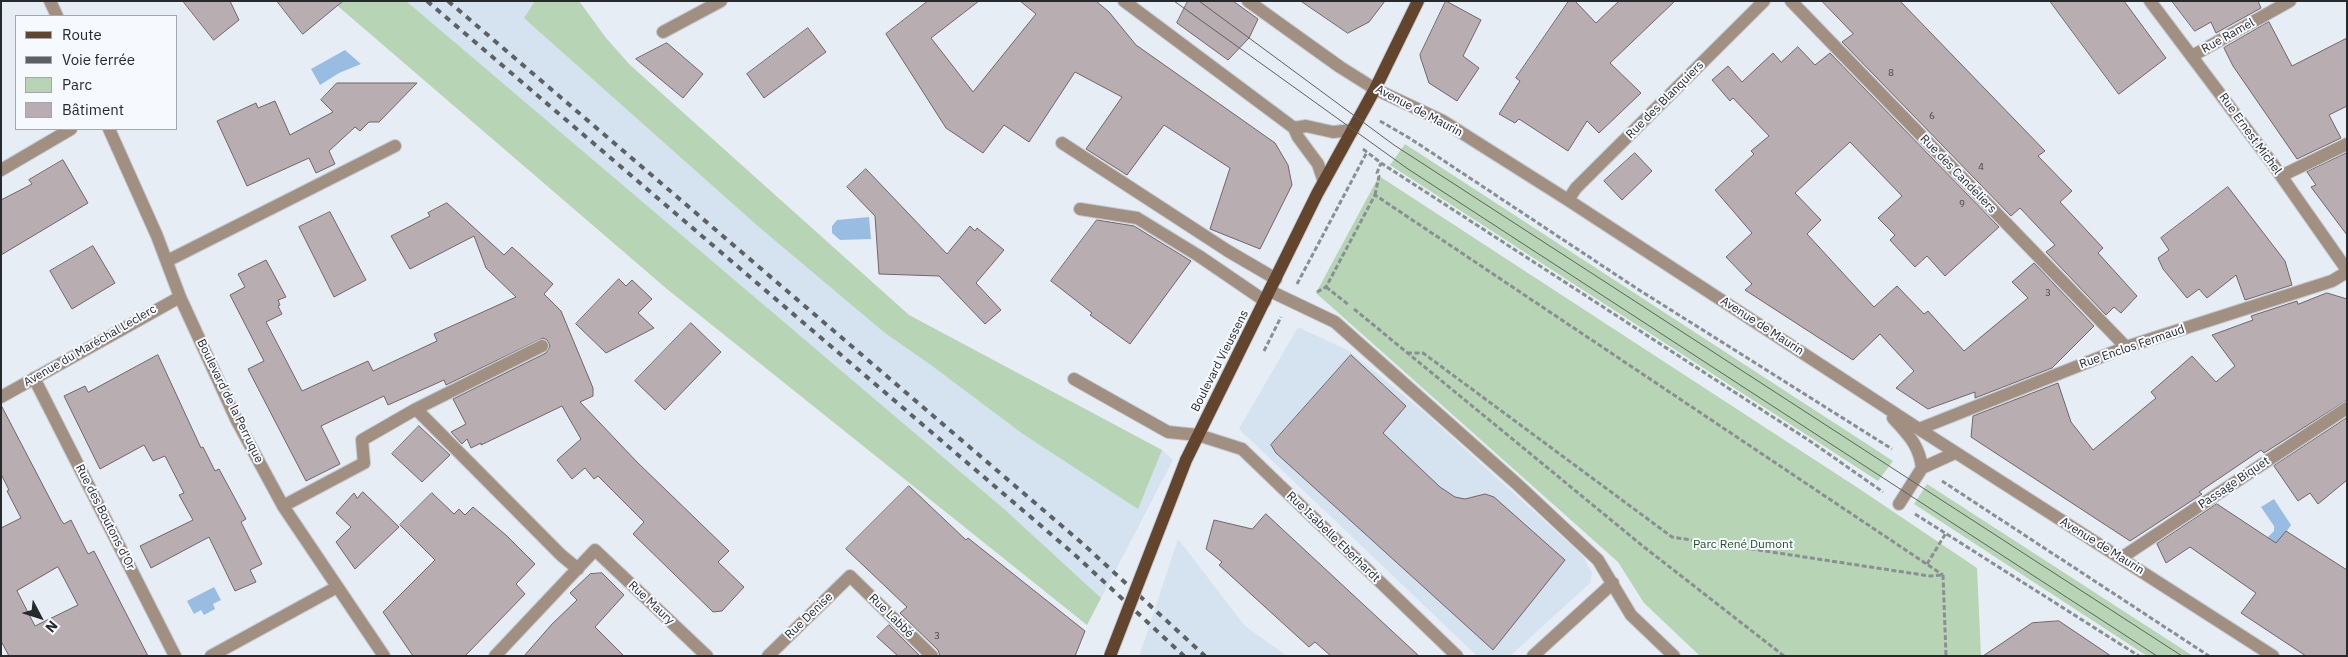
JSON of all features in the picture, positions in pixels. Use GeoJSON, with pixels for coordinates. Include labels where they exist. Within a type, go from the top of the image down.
{"type":"FeatureCollection","features":[{"type":"Feature","properties":{"kind":"main road","name":"Boulevard Vieussens"},"geometry":{"type":"LineString","coordinates":[[1110,656],[1186,460],[1324,182],[1375,89],[1418,1]]}},
{"type":"Feature","properties":{"kind":"street"},"geometry":{"type":"LineString","coordinates":[[50,1],[57,15]]}},
{"type":"Feature","properties":{"kind":"street"},"geometry":{"type":"LineString","coordinates":[[663,32],[721,1]]}},
{"type":"Feature","properties":{"kind":"street"},"geometry":{"type":"LineString","coordinates":[[1124,1],[1294,128],[1298,137],[1318,164],[1324,182]]}},
{"type":"Feature","properties":{"kind":"street","name":"Avenue de Maurin"},"geometry":{"type":"LineString","coordinates":[[1248,1],[1340,67],[1375,89],[1443,121],[1568,200],[1955,453],[2273,656]]}},
{"type":"Feature","properties":{"kind":"street","name":"Rue des Blanquiers"},"geometry":{"type":"LineString","coordinates":[[1568,200],[1576,188],[1764,1]]}},
{"type":"Feature","properties":{"kind":"street","name":"Rue des Candeliers"},"geometry":{"type":"LineString","coordinates":[[1791,1],[2126,347]]}},
{"type":"Feature","properties":{"kind":"street","name":"Rue Ernest Michel"},"geometry":{"type":"LineString","coordinates":[[2150,1],[2281,176],[2347,271]]}},
{"type":"Feature","properties":{"kind":"street","name":"Rue Ramel"},"geometry":{"type":"LineString","coordinates":[[2192,56],[2290,1]]}},
{"type":"Feature","properties":{"kind":"street"},"geometry":{"type":"LineString","coordinates":[[1294,128],[1306,126],[1350,134]]}},
{"type":"Feature","properties":{"kind":"street"},"geometry":{"type":"LineString","coordinates":[[1,170],[69,130]]}},
{"type":"Feature","properties":{"kind":"street","name":"Boulevard de la Perruque"},"geometry":{"type":"LineString","coordinates":[[109,130],[167,261],[180,297],[237,421],[283,506],[384,656]]}},
{"type":"Feature","properties":{"kind":"street"},"geometry":{"type":"LineString","coordinates":[[1062,143],[1228,251],[1276,279]]}},
{"type":"Feature","properties":{"kind":"street"},"geometry":{"type":"LineString","coordinates":[[2281,176],[2347,144]]}},
{"type":"Feature","properties":{"kind":"street"},"geometry":{"type":"LineString","coordinates":[[167,261],[395,146]]}},
{"type":"Feature","properties":{"kind":"street"},"geometry":{"type":"LineString","coordinates":[[1080,209],[1136,218],[1268,296],[1335,322],[1598,560],[1631,615],[1674,656]]}},
{"type":"Feature","properties":{"kind":"street","name":"Rue Enclos Fermaud"},"geometry":{"type":"LineString","coordinates":[[1919,429],[2126,347],[2332,281],[2347,271]]}},
{"type":"Feature","properties":{"kind":"street","name":"Avenue du Maréchal Leclerc"},"geometry":{"type":"LineString","coordinates":[[1,397],[180,297]]}},
{"type":"Feature","properties":{"kind":"street"},"geometry":{"type":"LineString","coordinates":[[283,506],[364,463],[362,440],[416,409],[542,346]]}},
{"type":"Feature","properties":{"kind":"street","name":"Rue des Boutons d'Or"},"geometry":{"type":"LineString","coordinates":[[34,378],[175,656]]}},
{"type":"Feature","properties":{"kind":"street","name":"Rue Isabelle Eberhardt"},"geometry":{"type":"LineString","coordinates":[[1074,379],[1168,432],[1198,435],[1242,450],[1457,656]]}},
{"type":"Feature","properties":{"kind":"street"},"geometry":{"type":"LineString","coordinates":[[1884,406],[1920,452],[1922,468]]}},
{"type":"Feature","properties":{"kind":"street","name":"Passage Biquet"},"geometry":{"type":"LineString","coordinates":[[2121,558],[2347,408]]}},
{"type":"Feature","properties":{"kind":"street"},"geometry":{"type":"LineString","coordinates":[[416,409],[561,555],[578,569],[495,656]]}},
{"type":"Feature","properties":{"kind":"street"},"geometry":{"type":"LineString","coordinates":[[1899,504],[1922,468],[1955,453]]}},
{"type":"Feature","properties":{"kind":"street","name":"Rue Maury"},"geometry":{"type":"LineString","coordinates":[[578,569],[595,550],[707,656]]}},
{"type":"Feature","properties":{"kind":"street","name":"Rue Denise"},"geometry":{"type":"LineString","coordinates":[[768,656],[850,576]]}},
{"type":"Feature","properties":{"kind":"street","name":"Rue Labbé"},"geometry":{"type":"LineString","coordinates":[[850,576],[932,656]]}},
{"type":"Feature","properties":{"kind":"street"},"geometry":{"type":"LineString","coordinates":[[1533,656],[1613,583]]}},
{"type":"Feature","properties":{"kind":"street"},"geometry":{"type":"LineString","coordinates":[[211,656],[337,588]]}},
{"type":"Feature","properties":{"kind":"path"},"geometry":{"type":"LineString","coordinates":[[1363,112],[1411,139],[1636,288],[1922,468],[2209,656]]}},
{"type":"Feature","properties":{"kind":"path"},"geometry":{"type":"LineString","coordinates":[[1350,134],[1381,163],[1813,443],[1899,504],[2139,656]]}},
{"type":"Feature","properties":{"kind":"path"},"geometry":{"type":"LineString","coordinates":[[1316,293],[1326,287],[1375,195],[1379,176],[1377,173],[1381,163]]}},
{"type":"Feature","properties":{"kind":"path"},"geometry":{"type":"LineString","coordinates":[[1375,195],[1943,574]]}},
{"type":"Feature","properties":{"kind":"path"},"geometry":{"type":"LineString","coordinates":[[1326,287],[1644,547],[1784,656]]}},
{"type":"Feature","properties":{"kind":"path"},"geometry":{"type":"LineString","coordinates":[[1406,353],[1424,353],[1672,537],[1930,576],[1943,574]]}},
{"type":"Feature","properties":{"kind":"path"},"geometry":{"type":"LineString","coordinates":[[1927,564],[1946,533]]}},
{"type":"Feature","properties":{"kind":"path"},"geometry":{"type":"LineString","coordinates":[[1943,574],[1946,656]]}},
{"type":"Feature","properties":{"kind":"shaded area"},"geometry":{"type":"Polygon","coordinates":[[[332,1],[579,1],[606,38],[630,65],[909,315],[1162,450],[1173,460],[1087,625],[667,289],[332,1]]]}},
{"type":"Feature","properties":{"kind":"shaded area"},"geometry":{"type":"Polygon","coordinates":[[[1298,327],[1349,351],[1425,413],[1583,556],[1592,573],[1590,583],[1510,656],[1477,656],[1239,429],[1298,327]]]}},
{"type":"Feature","properties":{"kind":"shaded area"},"geometry":{"type":"Polygon","coordinates":[[[1178,539],[1245,626],[1287,656],[1142,656],[1140,654],[1178,539]]]}},
{"type":"Feature","properties":{"kind":"green space"},"geometry":{"type":"Polygon","coordinates":[[[332,1],[406,1],[1004,509],[1101,598],[1087,625],[667,289],[332,1]]]}},
{"type":"Feature","properties":{"kind":"green space"},"geometry":{"type":"Polygon","coordinates":[[[535,1],[579,1],[606,38],[630,65],[909,315],[1162,450],[1138,509],[1023,434],[885,333],[759,227],[524,18],[535,1]]]}},
{"type":"Feature","properties":{"kind":"green space"},"geometry":{"type":"Polygon","coordinates":[[[1405,144],[1893,461],[1878,481],[1390,165],[1405,144]]]}},
{"type":"Feature","properties":{"kind":"green space","name":"Parc René Dumont"},"geometry":{"type":"Polygon","coordinates":[[[1379,176],[1858,488],[1977,568],[1981,656],[1700,656],[1644,603],[1618,562],[1316,293],[1379,176]]]}},
{"type":"Feature","properties":{"kind":"green space"},"geometry":{"type":"Polygon","coordinates":[[[1927,484],[2193,656],[2147,656],[1914,504],[1927,484]]]}},
{"type":"Feature","properties":{"kind":"water"},"geometry":{"type":"Polygon","coordinates":[[[345,50],[361,64],[339,73],[320,85],[311,69],[345,50]]]}},
{"type":"Feature","properties":{"kind":"water"},"geometry":{"type":"Polygon","coordinates":[[[869,217],[871,239],[840,240],[832,233],[832,226],[837,220],[869,217]]]}},
{"type":"Feature","properties":{"kind":"water"},"geometry":{"type":"Polygon","coordinates":[[[2274,499],[2291,525],[2275,548],[2266,539],[2274,531],[2274,526],[2261,507],[2274,499]]]}},
{"type":"Feature","properties":{"kind":"water"},"geometry":{"type":"Polygon","coordinates":[[[214,587],[221,600],[213,604],[215,609],[204,615],[201,610],[194,614],[187,601],[214,587]]]}},
{"type":"Feature","properties":{"kind":"building"},"geometry":{"type":"Polygon","coordinates":[[[183,1],[230,1],[239,20],[214,40],[183,1]]]}},
{"type":"Feature","properties":{"kind":"building"},"geometry":{"type":"Polygon","coordinates":[[[277,1],[343,1],[303,34],[277,1]]]}},
{"type":"Feature","properties":{"kind":"building"},"geometry":{"type":"Polygon","coordinates":[[[928,1],[979,1],[931,38],[973,92],[1036,14],[1020,1],[1096,1],[1109,12],[1136,45],[1275,143],[1288,165],[1292,185],[1260,249],[1210,229],[1230,168],[1164,125],[1127,175],[1086,149],[1122,97],[1075,72],[1029,142],[1004,125],[983,153],[946,128],[886,34],[928,1]]]}},
{"type":"Feature","properties":{"kind":"building"},"geometry":{"type":"Polygon","coordinates":[[[1188,1],[1233,1],[1258,19],[1249,38],[1228,60],[1177,23],[1188,1]]]}},
{"type":"Feature","properties":{"kind":"building"},"geometry":{"type":"Polygon","coordinates":[[[1301,1],[1385,1],[1369,22],[1348,33],[1301,1]]]}},
{"type":"Feature","properties":{"kind":"building"},"geometry":{"type":"Polygon","coordinates":[[[1446,1],[1481,20],[1463,56],[1479,68],[1457,101],[1429,83],[1420,55],[1446,1]]]}},
{"type":"Feature","properties":{"kind":"building"},"geometry":{"type":"Polygon","coordinates":[[[1569,1],[1575,1],[1596,23],[1619,1],[1675,1],[1610,63],[1641,93],[1599,133],[1587,121],[1568,151],[1519,119],[1515,123],[1499,114],[1520,81],[1516,78],[1569,1]]]}},
{"type":"Feature","properties":{"kind":"building"},"geometry":{"type":"Polygon","coordinates":[[[1822,1],[1900,1],[2045,151],[2038,156],[2072,191],[2060,202],[2103,248],[2098,253],[2137,296],[2121,313],[2114,307],[2106,315],[2046,252],[2055,245],[2020,208],[2011,216],[1842,42],[1853,34],[1822,1]]]}},
{"type":"Feature","properties":{"kind":"building"},"geometry":{"type":"Polygon","coordinates":[[[2050,1],[2124,1],[2166,58],[2119,94],[2050,1]]]}},
{"type":"Feature","properties":{"kind":"building"},"geometry":{"type":"Polygon","coordinates":[[[2172,1],[2258,1],[2261,8],[2216,33],[2211,22],[2195,31],[2172,1]]]}},
{"type":"Feature","properties":{"kind":"building"},"geometry":{"type":"Polygon","coordinates":[[[2269,22],[2292,66],[2347,38],[2347,106],[2329,115],[2341,138],[2297,159],[2233,66],[2224,48],[2269,22]]]}},
{"type":"Feature","properties":{"kind":"building"},"geometry":{"type":"Polygon","coordinates":[[[808,28],[826,52],[764,98],[747,74],[808,28]]]}},
{"type":"Feature","properties":{"kind":"building"},"geometry":{"type":"Polygon","coordinates":[[[667,43],[703,74],[683,98],[636,59],[667,43]]]}},
{"type":"Feature","properties":{"kind":"building"},"geometry":{"type":"Polygon","coordinates":[[[1798,47],[1815,65],[1830,53],[1999,227],[1945,276],[1927,256],[1915,267],[1890,240],[1895,235],[1878,218],[1902,196],[1850,142],[1795,193],[1821,220],[1807,234],[1874,307],[1897,286],[1924,314],[1928,311],[1964,351],[2028,298],[2012,282],[2034,263],[2094,326],[2052,368],[1975,398],[1975,392],[1928,409],[1896,388],[1914,371],[1880,334],[1853,360],[1745,290],[1752,284],[1726,257],[1752,233],[1715,190],[1754,154],[1751,151],[1769,136],[1733,98],[1730,101],[1712,80],[1728,66],[1742,82],[1773,53],[1781,62],[1798,47]]]}},
{"type":"Feature","properties":{"kind":"building"},"geometry":{"type":"Polygon","coordinates":[[[337,83],[417,83],[379,122],[369,122],[360,131],[355,127],[329,151],[335,164],[316,173],[309,158],[247,186],[217,121],[256,103],[258,108],[275,101],[290,135],[333,112],[321,100],[337,83]]]}},
{"type":"Feature","properties":{"kind":"building"},"geometry":{"type":"Polygon","coordinates":[[[1635,153],[1652,171],[1622,200],[1604,181],[1635,153]]]}},
{"type":"Feature","properties":{"kind":"building"},"geometry":{"type":"Polygon","coordinates":[[[2347,153],[2347,235],[2311,187],[2316,185],[2307,172],[2347,153]]]}},
{"type":"Feature","properties":{"kind":"building"},"geometry":{"type":"Polygon","coordinates":[[[63,160],[88,203],[1,255],[1,200],[32,184],[29,180],[63,160]]]}},
{"type":"Feature","properties":{"kind":"building"},"geometry":{"type":"Polygon","coordinates":[[[866,169],[947,254],[970,226],[975,231],[977,228],[1004,250],[976,283],[1001,310],[985,324],[939,276],[879,274],[875,216],[847,187],[866,169]]]}},
{"type":"Feature","properties":{"kind":"building"},"geometry":{"type":"Polygon","coordinates":[[[2228,187],[2285,261],[2292,285],[2245,300],[2236,275],[2207,298],[2199,289],[2187,298],[2163,269],[2158,258],[2169,250],[2161,238],[2228,187]]]}},
{"type":"Feature","properties":{"kind":"building"},"geometry":{"type":"Polygon","coordinates":[[[447,203],[504,255],[512,247],[553,284],[544,294],[561,311],[593,388],[593,396],[580,402],[637,462],[729,551],[718,562],[744,587],[722,611],[713,612],[633,534],[644,522],[598,476],[594,479],[585,468],[572,479],[557,460],[581,439],[562,406],[471,448],[467,439],[462,444],[451,432],[466,424],[453,399],[546,353],[550,346],[547,340],[543,338],[446,385],[444,380],[388,405],[384,396],[321,426],[340,464],[306,481],[248,369],[264,361],[230,295],[245,287],[238,274],[266,260],[286,297],[278,300],[280,305],[278,306],[282,314],[266,322],[302,391],[368,361],[373,371],[437,341],[434,334],[516,297],[486,268],[474,236],[410,269],[391,236],[430,216],[428,213],[447,203]]]}},
{"type":"Feature","properties":{"kind":"building"},"geometry":{"type":"Polygon","coordinates":[[[330,212],[366,280],[334,297],[299,227],[330,212]]]}},
{"type":"Feature","properties":{"kind":"building"},"geometry":{"type":"Polygon","coordinates":[[[1097,220],[1134,226],[1191,261],[1130,344],[1090,315],[1092,313],[1051,281],[1097,220]]]}},
{"type":"Feature","properties":{"kind":"building"},"geometry":{"type":"Polygon","coordinates":[[[93,246],[115,283],[72,309],[50,271],[93,246]]]}},
{"type":"Feature","properties":{"kind":"building"},"geometry":{"type":"Polygon","coordinates":[[[619,279],[626,286],[632,280],[652,299],[638,313],[654,328],[606,353],[576,324],[619,279]]]}},
{"type":"Feature","properties":{"kind":"building"},"geometry":{"type":"Polygon","coordinates":[[[2327,293],[2347,299],[2347,400],[2264,453],[2261,450],[2199,492],[2202,494],[2130,541],[1971,437],[1973,416],[2058,383],[2071,422],[2093,450],[2156,398],[2151,392],[2192,356],[2216,382],[2235,366],[2212,335],[2253,320],[2251,316],[2297,301],[2298,304],[2327,293]]]}},
{"type":"Feature","properties":{"kind":"building"},"geometry":{"type":"Polygon","coordinates":[[[691,323],[721,352],[665,410],[635,381],[691,323]]]}},
{"type":"Feature","properties":{"kind":"building"},"geometry":{"type":"Polygon","coordinates":[[[158,355],[201,448],[203,447],[215,471],[219,469],[246,519],[241,522],[262,564],[250,570],[256,582],[235,591],[209,537],[151,568],[140,546],[193,520],[179,495],[184,493],[165,456],[153,461],[144,445],[100,469],[64,396],[85,386],[88,392],[158,355]]]}},
{"type":"Feature","properties":{"kind":"building"},"geometry":{"type":"Polygon","coordinates":[[[1351,355],[1406,406],[1383,433],[1440,487],[1455,497],[1465,499],[1485,494],[1494,497],[1565,560],[1493,650],[1276,453],[1271,445],[1351,355]]]}},
{"type":"Feature","properties":{"kind":"building"},"geometry":{"type":"Polygon","coordinates":[[[1,405],[61,520],[64,524],[71,520],[88,554],[94,551],[148,656],[9,656],[1,641],[1,528],[21,518],[7,491],[9,490],[1,474],[1,405]],[[58,567],[17,591],[35,626],[78,605],[58,567]]]}},
{"type":"Feature","properties":{"kind":"building"},"geometry":{"type":"Polygon","coordinates":[[[2347,418],[2347,480],[2318,504],[2310,493],[2298,501],[2274,466],[2347,418]]]}},
{"type":"Feature","properties":{"kind":"building"},"geometry":{"type":"Polygon","coordinates":[[[419,426],[450,455],[422,482],[392,454],[419,426]]]}},
{"type":"Feature","properties":{"kind":"building"},"geometry":{"type":"Polygon","coordinates":[[[909,486],[966,540],[968,538],[1085,631],[1075,656],[940,656],[938,650],[900,613],[907,607],[846,549],[909,486]]]}},
{"type":"Feature","properties":{"kind":"building"},"geometry":{"type":"Polygon","coordinates":[[[363,492],[399,527],[355,569],[336,542],[351,527],[336,513],[354,493],[357,498],[363,492]]]}},
{"type":"Feature","properties":{"kind":"building"},"geometry":{"type":"Polygon","coordinates":[[[432,493],[454,514],[459,509],[465,515],[473,507],[507,536],[535,564],[516,584],[525,594],[465,656],[413,656],[383,612],[435,560],[400,525],[432,493]]]}},
{"type":"Feature","properties":{"kind":"building"},"geometry":{"type":"Polygon","coordinates":[[[2217,504],[2276,543],[2286,531],[2347,570],[2347,656],[2306,656],[2241,613],[2256,593],[2190,547],[2166,563],[2157,544],[2217,504]]]}},
{"type":"Feature","properties":{"kind":"building"},"geometry":{"type":"Polygon","coordinates":[[[1266,514],[1419,656],[1331,656],[1315,642],[1309,647],[1219,565],[1222,562],[1206,549],[1214,520],[1252,529],[1266,514]]]}},
{"type":"Feature","properties":{"kind":"building"},"geometry":{"type":"Polygon","coordinates":[[[602,573],[624,595],[595,627],[624,656],[524,656],[552,624],[577,600],[570,593],[590,574],[602,573]]]}},
{"type":"Feature","properties":{"kind":"building"},"geometry":{"type":"Polygon","coordinates":[[[2059,621],[2111,656],[1983,656],[2032,623],[2059,621]]]}},
{"type":"Feature","properties":{"kind":"building"},"geometry":{"type":"Polygon","coordinates":[[[889,625],[920,656],[898,656],[877,637],[889,625]]]}},
{"type":"Feature","properties":{"kind":"tram line"},"geometry":{"type":"LineString","coordinates":[[1174,1],[1408,169],[2157,656]]}},
{"type":"Feature","properties":{"kind":"tram line"},"geometry":{"type":"LineString","coordinates":[[1199,1],[1394,145],[2182,656]]}},
{"type":"Feature","properties":{"kind":"railway"},"geometry":{"type":"LineString","coordinates":[[427,1],[1074,554],[1184,656]]}},
{"type":"Feature","properties":{"kind":"railway"},"geometry":{"type":"LineString","coordinates":[[448,1],[1083,544],[1205,656]]}}]}
